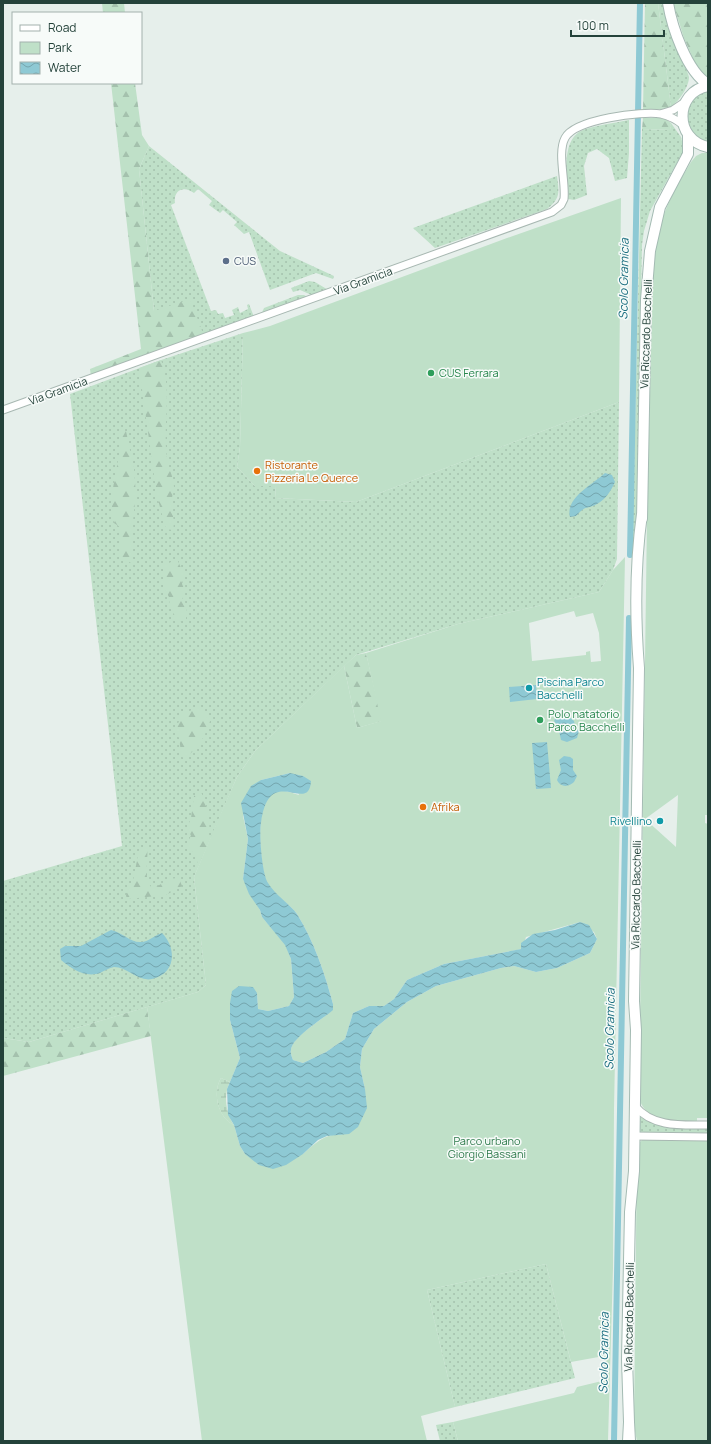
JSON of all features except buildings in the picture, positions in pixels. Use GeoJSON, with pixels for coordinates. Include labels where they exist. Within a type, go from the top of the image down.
{"type":"FeatureCollection","features":[{"type":"Feature","properties":{"kind":"main road"},"geometry":{"type":"LineString","coordinates":[[668,3],[672,21],[691,66],[698,77],[708,85]]}},
{"type":"Feature","properties":{"kind":"main road"},"geometry":{"type":"LineString","coordinates":[[691,66],[693,79],[682,113],[683,124],[688,136],[694,141],[707,147]]}},
{"type":"Feature","properties":{"kind":"main road","name":"Via Gramicia"},"geometry":{"type":"LineString","coordinates":[[688,98],[697,90],[708,85]]}},
{"type":"Feature","properties":{"kind":"main road","name":"Via Riccardo Bacchelli"},"geometry":{"type":"LineString","coordinates":[[629,1441],[627,1359],[630,1212],[634,1171],[631,1136],[633,1112],[630,1030],[634,1001],[639,668],[637,636],[640,589],[638,540],[642,514],[646,300],[650,257],[660,208],[685,161],[689,148],[688,136]]}},
{"type":"Feature","properties":{"kind":"main road","name":"Via Riccardo Bacchelli"},"geometry":{"type":"LineString","coordinates":[[685,161],[695,152],[707,147]]}},
{"type":"Feature","properties":{"kind":"street","name":"Via Gramicia"},"geometry":{"type":"LineString","coordinates":[[3,410],[552,212],[561,206],[564,199],[562,148],[569,133],[579,126],[630,114],[660,114],[673,110],[688,98]]}},
{"type":"Feature","properties":{"kind":"street","name":"Via Gramicia"},"geometry":{"type":"LineString","coordinates":[[660,114],[673,118],[683,124]]}},
{"type":"Feature","properties":{"kind":"street"},"geometry":{"type":"LineString","coordinates":[[633,1112],[670,1124],[708,1125]]}},
{"type":"Feature","properties":{"kind":"street"},"geometry":{"type":"LineString","coordinates":[[631,1136],[708,1137]]}},
{"type":"Feature","properties":{"kind":"green space"},"geometry":{"type":"Polygon","coordinates":[[[102,3],[124,3],[125,12],[103,12],[102,3]]]}},
{"type":"Feature","properties":{"kind":"green space"},"geometry":{"type":"Polygon","coordinates":[[[645,3],[658,3],[671,107],[656,110],[643,110],[645,3]]]}},
{"type":"Feature","properties":{"kind":"green space"},"geometry":{"type":"Polygon","coordinates":[[[658,3],[664,3],[689,77],[689,81],[683,94],[671,107],[658,3]]]}},
{"type":"Feature","properties":{"kind":"green space"},"geometry":{"type":"Polygon","coordinates":[[[673,3],[708,3],[708,76],[700,74],[684,38],[673,3]]]}},
{"type":"Feature","properties":{"kind":"green space"},"geometry":{"type":"Polygon","coordinates":[[[111,84],[135,84],[142,135],[149,146],[139,169],[154,311],[190,299],[204,336],[91,377],[90,369],[141,349],[111,84]]]}},
{"type":"Feature","properties":{"kind":"green space"},"geometry":{"type":"Polygon","coordinates":[[[708,90],[708,142],[699,138],[693,131],[688,124],[687,116],[688,107],[692,100],[699,94],[708,90]]]}},
{"type":"Feature","properties":{"kind":"green space"},"geometry":{"type":"Polygon","coordinates":[[[643,118],[664,118],[671,123],[670,130],[642,129],[643,118]]]}},
{"type":"Feature","properties":{"kind":"green space"},"geometry":{"type":"Polygon","coordinates":[[[629,120],[627,178],[615,181],[609,158],[597,149],[588,153],[584,166],[587,195],[574,200],[568,199],[566,161],[571,142],[576,135],[588,128],[629,120]]]}},
{"type":"Feature","properties":{"kind":"green space"},"geometry":{"type":"Polygon","coordinates":[[[671,123],[681,137],[684,150],[650,211],[644,231],[642,245],[636,551],[632,554],[642,129],[670,130],[671,123]]]}},
{"type":"Feature","properties":{"kind":"green space"},"geometry":{"type":"Polygon","coordinates":[[[149,146],[280,251],[334,276],[333,279],[316,273],[270,290],[249,232],[244,234],[234,225],[237,222],[223,210],[220,213],[209,205],[212,201],[198,189],[194,193],[187,189],[183,189],[177,192],[175,203],[171,205],[211,311],[216,310],[218,314],[223,313],[225,318],[234,315],[232,310],[238,307],[240,313],[248,309],[247,305],[249,304],[254,317],[204,336],[154,311],[139,169],[149,146]]]}},
{"type":"Feature","properties":{"kind":"green space"},"geometry":{"type":"Polygon","coordinates":[[[702,153],[708,153],[708,809],[707,815],[705,815],[705,823],[708,824],[708,1118],[697,1118],[697,1122],[661,1119],[653,1116],[646,1111],[641,1104],[639,1095],[647,518],[653,272],[657,240],[664,214],[675,190],[696,156],[702,153]],[[678,795],[645,819],[676,847],[678,795]]]}},
{"type":"Feature","properties":{"kind":"green space"},"geometry":{"type":"Polygon","coordinates":[[[557,176],[557,198],[547,209],[435,248],[413,228],[557,176]]]}},
{"type":"Feature","properties":{"kind":"green space","name":"CUS Ferrara"},"geometry":{"type":"Polygon","coordinates":[[[621,198],[619,402],[356,502],[276,498],[275,486],[255,486],[237,467],[240,447],[243,333],[270,326],[507,238],[621,198]]]}},
{"type":"Feature","properties":{"kind":"green space"},"geometry":{"type":"Polygon","coordinates":[[[309,281],[315,282],[330,291],[314,296],[300,290],[293,292],[291,288],[309,281]]]}},
{"type":"Feature","properties":{"kind":"green space"},"geometry":{"type":"Polygon","coordinates":[[[298,295],[304,295],[309,298],[261,315],[264,308],[298,295]]]}},
{"type":"Feature","properties":{"kind":"green space"},"geometry":{"type":"Polygon","coordinates":[[[243,333],[240,447],[237,467],[255,486],[275,486],[276,498],[356,502],[619,402],[617,559],[613,570],[599,592],[458,624],[356,655],[255,751],[237,777],[194,877],[206,985],[198,992],[29,1042],[3,1038],[3,881],[122,846],[70,394],[161,360],[243,333]]]}},
{"type":"Feature","properties":{"kind":"green space"},"geometry":{"type":"Polygon","coordinates":[[[161,360],[167,396],[167,458],[174,484],[171,499],[174,520],[173,530],[166,529],[157,496],[139,368],[161,360]]]}},
{"type":"Feature","properties":{"kind":"green space"},"geometry":{"type":"Polygon","coordinates":[[[119,431],[126,431],[134,469],[136,495],[133,520],[133,559],[131,563],[119,555],[120,527],[114,523],[111,499],[119,455],[119,431]]]}},
{"type":"Feature","properties":{"kind":"green space","name":"Parco urbano Giorgio Bassani"},"geometry":{"type":"Polygon","coordinates":[[[625,557],[614,1109],[613,1268],[608,1441],[458,1441],[453,1422],[574,1393],[577,1387],[602,1381],[604,1356],[571,1362],[546,1264],[427,1290],[455,1407],[421,1416],[427,1441],[202,1441],[147,1007],[198,992],[206,985],[194,877],[237,777],[255,751],[344,666],[357,728],[381,721],[366,653],[458,624],[599,592],[613,570],[625,557]],[[574,611],[529,623],[532,661],[586,655],[586,652],[590,651],[591,662],[601,661],[599,633],[593,613],[576,617],[574,611]],[[290,773],[261,780],[243,816],[248,839],[243,879],[260,910],[262,917],[286,945],[291,959],[294,997],[289,1006],[268,1011],[258,1009],[257,993],[230,1020],[240,1058],[230,1082],[221,1078],[218,1084],[217,1098],[220,1111],[228,1122],[234,1125],[240,1146],[245,1154],[303,1154],[322,1139],[333,1135],[345,1134],[365,1089],[360,1067],[362,1049],[374,1029],[407,1002],[436,986],[501,968],[514,966],[536,972],[557,968],[590,953],[597,939],[594,932],[580,922],[526,937],[522,949],[444,964],[407,980],[394,999],[384,1006],[369,1006],[353,1013],[345,1039],[326,1052],[303,1063],[293,1060],[291,1050],[297,1039],[328,1014],[332,1010],[333,1004],[309,935],[294,910],[268,886],[264,873],[260,836],[262,812],[265,802],[270,795],[277,791],[284,791],[299,795],[290,773]]]}},
{"type":"Feature","properties":{"kind":"green space"},"geometry":{"type":"Polygon","coordinates":[[[177,559],[184,575],[182,584],[185,591],[182,600],[187,606],[186,619],[179,622],[170,608],[169,597],[163,587],[165,565],[177,559]]]}},
{"type":"Feature","properties":{"kind":"green space"},"geometry":{"type":"Polygon","coordinates":[[[366,653],[382,721],[357,728],[344,666],[356,655],[366,653]]]}},
{"type":"Feature","properties":{"kind":"green space"},"geometry":{"type":"Polygon","coordinates":[[[194,709],[200,709],[210,721],[206,732],[197,747],[183,758],[179,737],[176,730],[181,715],[194,709]]]}},
{"type":"Feature","properties":{"kind":"green space"},"geometry":{"type":"Polygon","coordinates":[[[201,792],[207,807],[209,819],[209,830],[207,834],[211,838],[198,868],[196,853],[186,848],[191,835],[186,831],[191,818],[194,796],[201,792]]]}},
{"type":"Feature","properties":{"kind":"green space"},"geometry":{"type":"Polygon","coordinates":[[[147,848],[147,875],[153,889],[169,879],[179,878],[182,886],[166,895],[128,899],[126,896],[133,881],[139,850],[147,848]]]}},
{"type":"Feature","properties":{"kind":"green space"},"geometry":{"type":"Polygon","coordinates":[[[147,1007],[151,1036],[3,1076],[3,1038],[29,1042],[147,1007]]]}},
{"type":"Feature","properties":{"kind":"green space"},"geometry":{"type":"Polygon","coordinates":[[[221,1078],[230,1082],[226,1104],[227,1110],[234,1125],[228,1122],[224,1117],[218,1104],[217,1091],[221,1078]]]}},
{"type":"Feature","properties":{"kind":"green space"},"geometry":{"type":"Polygon","coordinates":[[[640,1117],[667,1128],[708,1129],[708,1133],[641,1132],[638,1131],[640,1117]]]}},
{"type":"Feature","properties":{"kind":"green space"},"geometry":{"type":"Polygon","coordinates":[[[643,1139],[708,1140],[708,1441],[637,1441],[634,1426],[637,1150],[639,1143],[643,1139]]]}},
{"type":"Feature","properties":{"kind":"green space"},"geometry":{"type":"Polygon","coordinates":[[[546,1264],[575,1378],[455,1407],[427,1290],[546,1264]]]}},
{"type":"Feature","properties":{"kind":"green space"},"geometry":{"type":"Polygon","coordinates":[[[453,1422],[458,1441],[440,1441],[436,1425],[453,1422]]]}},
{"type":"Feature","properties":{"kind":"water"},"geometry":{"type":"Polygon","coordinates":[[[605,473],[612,475],[615,482],[612,489],[603,500],[597,504],[585,509],[576,516],[570,517],[570,510],[575,498],[605,473]]]}},
{"type":"Feature","properties":{"kind":"water"},"geometry":{"type":"Polygon","coordinates":[[[536,685],[537,699],[510,702],[509,687],[536,685]]]}},
{"type":"Feature","properties":{"kind":"water"},"geometry":{"type":"Polygon","coordinates":[[[563,712],[574,721],[575,726],[579,731],[577,738],[567,742],[561,740],[558,726],[554,721],[556,717],[563,712]]]}},
{"type":"Feature","properties":{"kind":"water"},"geometry":{"type":"Polygon","coordinates":[[[547,742],[551,788],[536,789],[532,743],[547,742]]]}},
{"type":"Feature","properties":{"kind":"water"},"geometry":{"type":"Polygon","coordinates":[[[564,756],[573,759],[573,770],[577,776],[572,784],[567,786],[559,783],[557,780],[561,770],[559,760],[564,756]]]}},
{"type":"Feature","properties":{"kind":"water"},"geometry":{"type":"Polygon","coordinates":[[[290,773],[303,776],[311,781],[309,790],[303,794],[280,792],[272,795],[265,805],[260,829],[264,872],[268,883],[294,910],[309,935],[333,1004],[333,1010],[302,1034],[293,1045],[291,1052],[293,1060],[303,1063],[326,1052],[345,1039],[353,1013],[369,1006],[384,1006],[394,999],[407,980],[444,964],[521,949],[521,943],[533,934],[555,930],[580,922],[589,925],[597,939],[590,953],[557,968],[536,972],[514,966],[501,968],[436,986],[407,1002],[374,1029],[362,1049],[360,1067],[365,1089],[367,1108],[358,1127],[349,1134],[327,1136],[318,1140],[303,1154],[286,1165],[273,1169],[259,1165],[245,1154],[240,1146],[234,1125],[228,1115],[227,1089],[240,1058],[230,1020],[230,1003],[232,991],[239,986],[253,987],[257,993],[258,1009],[268,1011],[289,1006],[294,997],[291,959],[285,945],[262,917],[260,910],[249,894],[243,879],[248,839],[241,803],[251,786],[261,780],[290,773]]]}},
{"type":"Feature","properties":{"kind":"water"},"geometry":{"type":"Polygon","coordinates":[[[111,930],[137,942],[146,941],[162,933],[167,939],[172,953],[172,960],[166,972],[152,979],[138,977],[124,969],[114,967],[100,973],[89,974],[79,972],[61,960],[60,949],[65,946],[81,946],[111,930]]]}},
{"type":"Feature","properties":{"kind":"waterway","name":"Scolo Gramicia"},"geometry":{"type":"LineString","coordinates":[[630,555],[640,3]]}},
{"type":"Feature","properties":{"kind":"waterway","name":"Scolo Gramicia"},"geometry":{"type":"LineString","coordinates":[[614,1441],[629,618]]}},
{"type":"Feature","properties":{"kind":"place","name":"CUS"},"geometry":{"type":"Point","coordinates":[226,261]}},
{"type":"Feature","properties":{"kind":"place","name":"CUS Ferrara"},"geometry":{"type":"Point","coordinates":[431,373]}},
{"type":"Feature","properties":{"kind":"place","name":"Ristorante Pizzeria Le Querce"},"geometry":{"type":"Point","coordinates":[257,471]}},
{"type":"Feature","properties":{"kind":"place","name":"Piscina Parco Bacchelli"},"geometry":{"type":"Point","coordinates":[529,688]}},
{"type":"Feature","properties":{"kind":"place","name":"Polo natatorio Parco Bacchelli"},"geometry":{"type":"Point","coordinates":[540,720]}},
{"type":"Feature","properties":{"kind":"place","name":"Afrika"},"geometry":{"type":"Point","coordinates":[423,807]}},
{"type":"Feature","properties":{"kind":"place","name":"Rivellino"},"geometry":{"type":"Point","coordinates":[660,821]}}]}
